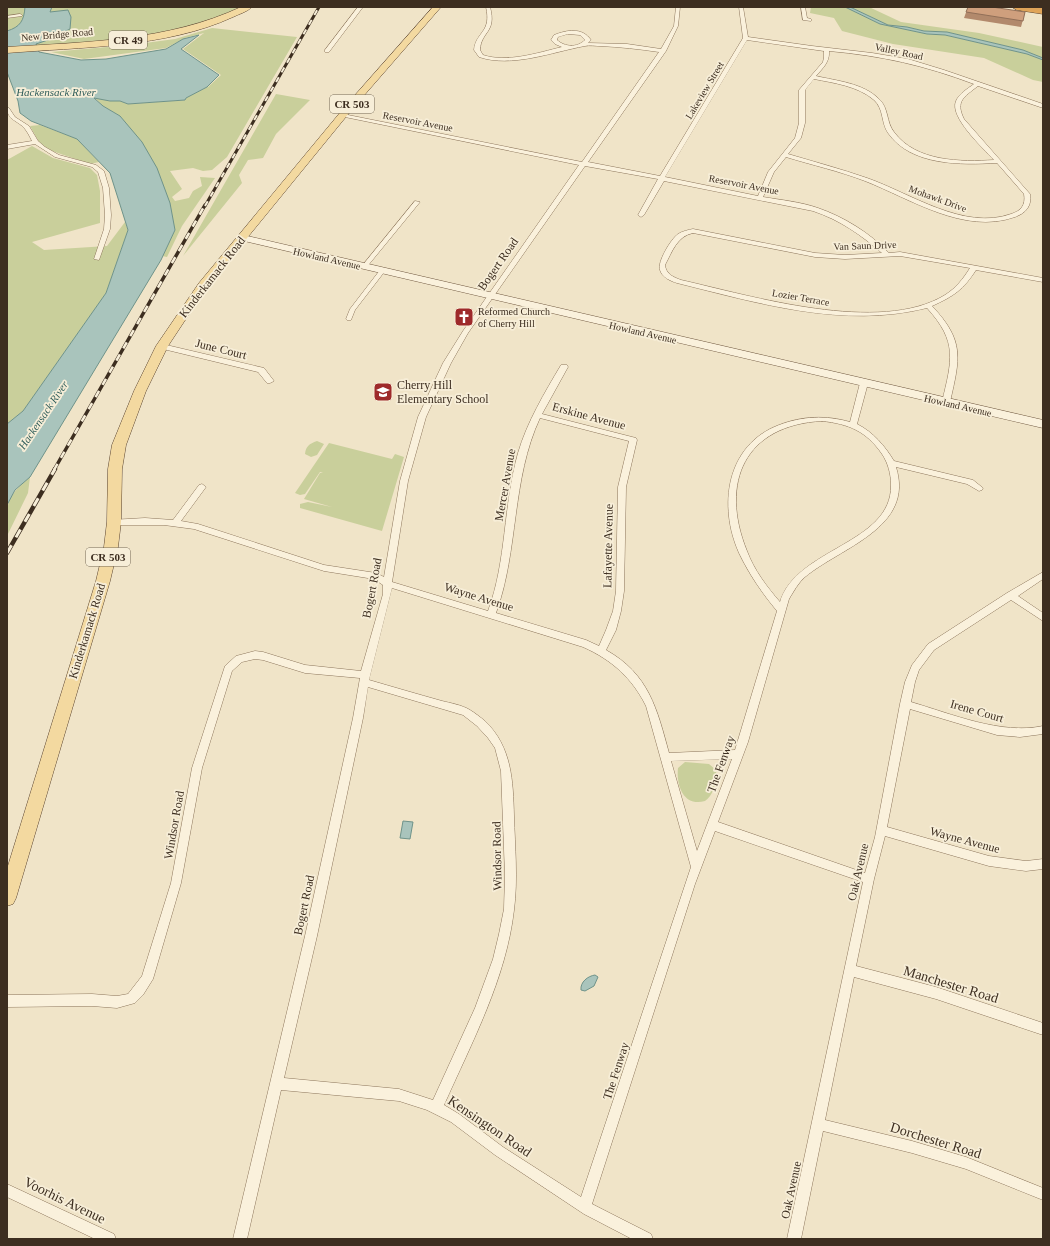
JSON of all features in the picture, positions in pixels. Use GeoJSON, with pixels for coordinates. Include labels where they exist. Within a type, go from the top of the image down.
{"type":"FeatureCollection","features":[{"type":"Feature","properties":{"kind":"highway"},"geometry":{"type":"LineString","coordinates":[[1017,7],[1043,11]]}},
{"type":"Feature","properties":{"kind":"main road","name":"New Bridge Road"},"geometry":{"type":"LineString","coordinates":[[7,50],[130,40],[171,34],[212,23],[248,7]]}},
{"type":"Feature","properties":{"kind":"main road","name":"Kinderkamack Road"},"geometry":{"type":"LineString","coordinates":[[7,898],[103,581],[114,522],[115,469],[119,445],[140,391],[162,346],[203,285],[379,72],[420,28],[437,7]]}},
{"type":"Feature","properties":{"kind":"street"},"geometry":{"type":"LineString","coordinates":[[327,50],[361,7]]}},
{"type":"Feature","properties":{"kind":"street"},"geometry":{"type":"LineString","coordinates":[[488,7],[490,25],[477,48],[478,53],[481,56],[490,59],[509,60],[585,44],[627,46],[663,51]]}},
{"type":"Feature","properties":{"kind":"street","name":"Bogert Road"},"geometry":{"type":"LineString","coordinates":[[240,1239],[311,936],[358,718],[365,678],[387,594],[404,480],[422,417],[449,359],[490,296],[585,164],[670,41],[676,26],[678,7]]}},
{"type":"Feature","properties":{"kind":"street"},"geometry":{"type":"LineString","coordinates":[[741,7],[746,38]]}},
{"type":"Feature","properties":{"kind":"street"},"geometry":{"type":"LineString","coordinates":[[803,7],[805,19],[809,20]]}},
{"type":"Feature","properties":{"kind":"street"},"geometry":{"type":"LineString","coordinates":[[7,17],[20,15]]}},
{"type":"Feature","properties":{"kind":"street"},"geometry":{"type":"LineString","coordinates":[[567,47],[555,42],[554,38],[567,32],[582,34],[627,46]]}},
{"type":"Feature","properties":{"kind":"street"},"geometry":{"type":"LineString","coordinates":[[582,34],[588,40],[585,44]]}},
{"type":"Feature","properties":{"kind":"street","name":"Valley Road"},"geometry":{"type":"LineString","coordinates":[[746,38],[864,53],[907,61],[937,69],[976,85],[1022,101],[1043,106]]}},
{"type":"Feature","properties":{"kind":"street","name":"Lakeview Street"},"geometry":{"type":"LineString","coordinates":[[641,215],[746,38]]}},
{"type":"Feature","properties":{"kind":"street"},"geometry":{"type":"LineString","coordinates":[[760,198],[771,172],[794,145],[800,131],[801,95],[805,84],[825,62],[827,57],[826,49]]}},
{"type":"Feature","properties":{"kind":"street"},"geometry":{"type":"LineString","coordinates":[[812,77],[852,86],[872,96],[884,109],[889,130],[892,134],[902,144],[918,152],[942,160],[962,163],[999,161]]}},
{"type":"Feature","properties":{"kind":"street","name":"Mohawk Drive"},"geometry":{"type":"LineString","coordinates":[[785,155],[866,180],[952,215],[967,219],[988,221],[1006,219],[1019,214],[1027,205],[1028,200],[1025,189],[962,120],[957,111],[960,97],[976,85]]}},
{"type":"Feature","properties":{"kind":"street"},"geometry":{"type":"LineString","coordinates":[[7,109],[14,118],[27,127],[36,142],[43,148],[57,156],[94,166],[101,171],[107,194],[108,214],[107,229],[97,259]]}},
{"type":"Feature","properties":{"kind":"street","name":"Reservoir Avenue"},"geometry":{"type":"LineString","coordinates":[[343,116],[815,209],[838,218],[859,230],[886,253]]}},
{"type":"Feature","properties":{"kind":"street"},"geometry":{"type":"LineString","coordinates":[[7,147],[36,142]]}},
{"type":"Feature","properties":{"kind":"street"},"geometry":{"type":"LineString","coordinates":[[364,267],[417,202]]}},
{"type":"Feature","properties":{"kind":"street","name":"Van Saun Drive"},"geometry":{"type":"LineString","coordinates":[[688,232],[700,232],[815,255],[845,256],[886,253],[911,255],[1043,280]]}},
{"type":"Feature","properties":{"kind":"street","name":"Lozier Terrace"},"geometry":{"type":"LineString","coordinates":[[688,232],[675,238],[662,265],[664,273],[673,280],[802,309],[839,313],[891,312],[928,305],[958,290],[971,275],[974,267]]}},
{"type":"Feature","properties":{"kind":"street","name":"Howland Avenue"},"geometry":{"type":"LineString","coordinates":[[243,238],[1043,424]]}},
{"type":"Feature","properties":{"kind":"street"},"geometry":{"type":"LineString","coordinates":[[349,319],[352,310],[382,271]]}},
{"type":"Feature","properties":{"kind":"street"},"geometry":{"type":"LineString","coordinates":[[928,305],[944,322],[950,332],[955,352],[955,361],[946,402]]}},
{"type":"Feature","properties":{"kind":"street","name":"June Court"},"geometry":{"type":"LineString","coordinates":[[162,346],[261,370],[270,381]]}},
{"type":"Feature","properties":{"kind":"street","name":"Mercer Avenue"},"geometry":{"type":"LineString","coordinates":[[491,614],[499,596],[504,577],[518,467],[528,435],[564,367]]}},
{"type":"Feature","properties":{"kind":"street"},"geometry":{"type":"LineString","coordinates":[[781,610],[752,570],[737,537],[732,504],[737,470],[747,451],[755,443],[771,432],[790,424],[815,419],[839,421],[853,425],[864,383]]}},
{"type":"Feature","properties":{"kind":"street","name":"Erskine Avenue"},"geometry":{"type":"LineString","coordinates":[[538,416],[633,440]]}},
{"type":"Feature","properties":{"kind":"street","name":"The Fenway"},"geometry":{"type":"LineString","coordinates":[[585,1206],[696,866],[738,754],[781,610],[791,588],[803,574],[872,529],[888,511],[895,490],[895,479],[890,463],[877,443],[865,432],[853,425]]}},
{"type":"Feature","properties":{"kind":"street","name":"Lafayette Avenue"},"geometry":{"type":"LineString","coordinates":[[601,650],[611,630],[617,611],[620,591],[622,487],[633,440]]}},
{"type":"Feature","properties":{"kind":"street"},"geometry":{"type":"LineString","coordinates":[[890,463],[970,482],[979,488]]}},
{"type":"Feature","properties":{"kind":"street"},"geometry":{"type":"LineString","coordinates":[[176,522],[202,487]]}},
{"type":"Feature","properties":{"kind":"street","name":"Wayne Avenue"},"geometry":{"type":"LineString","coordinates":[[114,522],[159,520],[195,526],[324,568],[376,576],[388,584],[491,614],[601,650],[625,667],[644,690],[651,706],[666,756],[696,866]]}},
{"type":"Feature","properties":{"kind":"street","name":"Oak Avenue"},"geometry":{"type":"LineString","coordinates":[[794,1239],[869,879],[881,830],[905,704],[915,668],[931,647],[1043,575]]}},
{"type":"Feature","properties":{"kind":"street"},"geometry":{"type":"LineString","coordinates":[[1010,595],[1043,618]]}},
{"type":"Feature","properties":{"kind":"street","name":"Windsor Road"},"geometry":{"type":"LineString","coordinates":[[7,1001],[92,1000],[117,1002],[131,999],[139,991],[147,979],[176,883],[201,752],[228,669],[233,663],[247,656],[263,656],[305,669],[365,678],[466,712],[479,721],[491,733],[499,746],[507,771],[511,879],[509,910],[505,936],[496,969],[486,994],[436,1108]]}},
{"type":"Feature","properties":{"kind":"street","name":"Irene Court"},"geometry":{"type":"LineString","coordinates":[[905,704],[1012,734],[1028,734],[1043,730]]}},
{"type":"Feature","properties":{"kind":"street"},"geometry":{"type":"LineString","coordinates":[[666,756],[738,754]]}},
{"type":"Feature","properties":{"kind":"street"},"geometry":{"type":"LineString","coordinates":[[712,825],[869,879]]}},
{"type":"Feature","properties":{"kind":"street","name":"Wayne Avenue"},"geometry":{"type":"LineString","coordinates":[[881,830],[990,861],[1026,866],[1043,864]]}},
{"type":"Feature","properties":{"kind":"street","name":"Manchester Road"},"geometry":{"type":"LineString","coordinates":[[850,970],[936,993],[1043,1029]]}},
{"type":"Feature","properties":{"kind":"street","name":"Kensington Road"},"geometry":{"type":"LineString","coordinates":[[276,1083],[399,1095],[436,1108],[454,1117],[498,1150],[585,1206],[619,1226],[646,1239]]}},
{"type":"Feature","properties":{"kind":"street","name":"Dorchester Road"},"geometry":{"type":"LineString","coordinates":[[818,1124],[912,1146],[966,1163],[1043,1194]]}},
{"type":"Feature","properties":{"kind":"street","name":"Voorhis Avenue"},"geometry":{"type":"LineString","coordinates":[[7,1190],[109,1239]]}},
{"type":"Feature","properties":{"kind":"green space"},"geometry":{"type":"Polygon","coordinates":[[[7,7],[241,7],[215,19],[187,28],[158,34],[96,42],[7,48],[7,7]]]}},
{"type":"Feature","properties":{"kind":"green space"},"geometry":{"type":"Polygon","coordinates":[[[811,7],[845,7],[880,24],[927,34],[945,35],[1027,54],[1043,60],[1043,82],[1033,80],[984,58],[893,44],[842,31],[834,18],[810,13],[811,7]]]}},
{"type":"Feature","properties":{"kind":"green space"},"geometry":{"type":"Polygon","coordinates":[[[850,7],[869,7],[901,22],[979,33],[1043,47],[1043,58],[1023,50],[947,32],[924,31],[888,25],[850,7]]]}},
{"type":"Feature","properties":{"kind":"green space"},"geometry":{"type":"Polygon","coordinates":[[[212,28],[297,37],[227,157],[212,170],[203,171],[193,168],[170,171],[182,189],[172,197],[175,201],[189,198],[193,191],[202,186],[200,177],[215,178],[182,226],[167,257],[162,256],[175,230],[120,116],[103,106],[94,97],[110,101],[120,101],[128,104],[185,100],[186,98],[208,87],[221,75],[183,49],[204,33],[185,38],[166,48],[84,59],[51,52],[130,45],[175,39],[212,28]]]}},
{"type":"Feature","properties":{"kind":"green space"},"geometry":{"type":"Polygon","coordinates":[[[276,94],[310,100],[276,134],[263,158],[248,160],[239,175],[242,183],[183,256],[276,94]]]}},
{"type":"Feature","properties":{"kind":"green space"},"geometry":{"type":"Polygon","coordinates":[[[40,125],[77,139],[99,162],[90,164],[52,151],[40,144],[30,126],[40,125]]]}},
{"type":"Feature","properties":{"kind":"green space"},"geometry":{"type":"Polygon","coordinates":[[[32,146],[53,158],[90,168],[97,175],[100,191],[100,223],[32,242],[44,250],[107,246],[125,222],[128,230],[106,293],[23,411],[7,424],[7,160],[32,146]]]}},
{"type":"Feature","properties":{"kind":"green space"},"geometry":{"type":"Polygon","coordinates":[[[317,441],[324,444],[317,455],[311,457],[305,454],[308,446],[317,441]]]}},
{"type":"Feature","properties":{"kind":"green space"},"geometry":{"type":"Polygon","coordinates":[[[329,443],[392,459],[395,454],[404,457],[382,531],[300,508],[300,504],[308,502],[332,507],[304,499],[320,473],[323,472],[320,472],[305,494],[300,495],[295,493],[329,443]]]}},
{"type":"Feature","properties":{"kind":"green space"},"geometry":{"type":"Polygon","coordinates":[[[30,477],[28,493],[7,536],[7,509],[11,497],[15,491],[30,477]]]}},
{"type":"Feature","properties":{"kind":"green space"},"geometry":{"type":"Polygon","coordinates":[[[685,762],[709,764],[716,770],[714,787],[711,795],[705,801],[692,801],[683,794],[678,782],[678,768],[685,762]]]}},
{"type":"Feature","properties":{"kind":"water","name":"Hackensack River"},"geometry":{"type":"Polygon","coordinates":[[[25,7],[52,7],[50,12],[68,10],[71,17],[70,29],[36,44],[39,52],[81,60],[106,59],[166,49],[183,39],[199,35],[181,49],[219,75],[207,87],[186,98],[185,100],[128,104],[120,101],[94,98],[103,106],[120,116],[142,142],[157,168],[170,203],[175,230],[161,260],[30,477],[15,490],[7,505],[7,424],[23,411],[106,293],[128,230],[110,173],[77,139],[31,121],[20,113],[18,101],[7,72],[7,31],[15,28],[20,23],[24,16],[25,7]]]}},
{"type":"Feature","properties":{"kind":"water"},"geometry":{"type":"Polygon","coordinates":[[[845,7],[850,7],[888,25],[924,31],[947,32],[1023,50],[1043,58],[1043,60],[1027,54],[945,35],[927,34],[880,24],[845,7]]]}},
{"type":"Feature","properties":{"kind":"water"},"geometry":{"type":"Polygon","coordinates":[[[403,821],[413,822],[410,839],[400,838],[403,821]]]}},
{"type":"Feature","properties":{"kind":"water"},"geometry":{"type":"Polygon","coordinates":[[[595,975],[598,977],[594,986],[585,991],[581,990],[582,984],[585,980],[595,975]]]}},
{"type":"Feature","properties":{"kind":"building"},"geometry":{"type":"Polygon","coordinates":[[[968,7],[992,7],[1025,12],[1023,21],[966,12],[968,7]]]}},
{"type":"Feature","properties":{"kind":"railway"},"geometry":{"type":"LineString","coordinates":[[205,206],[319,7]]}},
{"type":"Feature","properties":{"kind":"railway"},"geometry":{"type":"LineString","coordinates":[[54,470],[205,205]]}},
{"type":"Feature","properties":{"kind":"railway"},"geometry":{"type":"LineString","coordinates":[[7,553],[55,469]]}},
{"type":"Feature","properties":{"kind":"place","name":"Reformed Church of Cherry Hill"},"geometry":{"type":"Point","coordinates":[464,317]}},
{"type":"Feature","properties":{"kind":"place","name":"Cherry Hill Elementary School"},"geometry":{"type":"Point","coordinates":[383,392]}}]}
